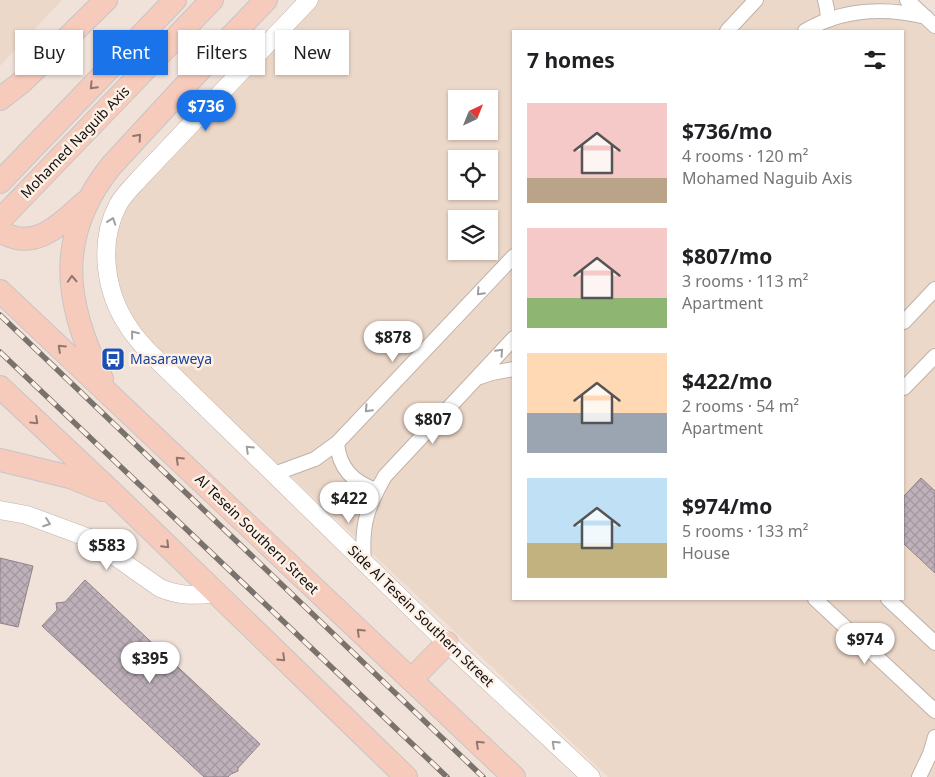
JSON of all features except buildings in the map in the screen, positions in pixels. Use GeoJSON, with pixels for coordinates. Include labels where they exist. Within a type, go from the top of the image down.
{"type":"FeatureCollection","features":[{"type":"Feature","properties":{"kind":"main road"},"geometry":{"type":"LineString","coordinates":[[0,99],[22,82],[106,0]]}},
{"type":"Feature","properties":{"kind":"main road","name":"Mohamed Naguib Axis"},"geometry":{"type":"LineString","coordinates":[[0,182],[175,0]]}},
{"type":"Feature","properties":{"kind":"main road","name":"Mohamed Naguib Axis"},"geometry":{"type":"LineString","coordinates":[[0,220],[212,0]]}},
{"type":"Feature","properties":{"kind":"main road"},"geometry":{"type":"LineString","coordinates":[[231,30],[251,0]]}},
{"type":"Feature","properties":{"kind":"main road"},"geometry":{"type":"LineString","coordinates":[[237,30],[266,0]]}},
{"type":"Feature","properties":{"kind":"main road"},"geometry":{"type":"LineString","coordinates":[[108,391],[88,352],[72,296],[71,263],[76,231],[88,200],[98,182],[194,75]]}},
{"type":"Feature","properties":{"kind":"main road"},"geometry":{"type":"LineString","coordinates":[[0,231],[24,239],[43,236],[88,200]]}},
{"type":"Feature","properties":{"kind":"main road","name":"Al Tesein Southern Street"},"geometry":{"type":"LineString","coordinates":[[0,290],[514,777]]}},
{"type":"Feature","properties":{"kind":"main road"},"geometry":{"type":"LineString","coordinates":[[0,387],[116,496],[406,777]]}},
{"type":"Feature","properties":{"kind":"main road"},"geometry":{"type":"LineString","coordinates":[[0,460],[70,477],[116,496]]}},
{"type":"Feature","properties":{"kind":"main road"},"geometry":{"type":"LineString","coordinates":[[411,680],[447,643]]}},
{"type":"Feature","properties":{"kind":"street","name":"Side Al Tesein Southern Street"},"geometry":{"type":"LineString","coordinates":[[309,0],[140,178],[118,204],[107,236],[106,269],[114,299],[128,326],[147,350],[447,643],[591,777]]}},
{"type":"Feature","properties":{"kind":"street"},"geometry":{"type":"LineString","coordinates":[[728,30],[756,0]]}},
{"type":"Feature","properties":{"kind":"street"},"geometry":{"type":"LineString","coordinates":[[825,0],[828,9],[828,20]]}},
{"type":"Feature","properties":{"kind":"street"},"geometry":{"type":"LineString","coordinates":[[907,0],[930,22]]}},
{"type":"Feature","properties":{"kind":"street"},"geometry":{"type":"LineString","coordinates":[[807,30],[828,20],[876,10],[909,13],[930,22]]}},
{"type":"Feature","properties":{"kind":"street"},"geometry":{"type":"LineString","coordinates":[[274,474],[315,460],[337,443],[512,258]]}},
{"type":"Feature","properties":{"kind":"street"},"geometry":{"type":"LineString","coordinates":[[904,322],[935,289]]}},
{"type":"Feature","properties":{"kind":"street"},"geometry":{"type":"LineString","coordinates":[[364,561],[362,538],[365,520],[376,490],[385,476],[512,340]]}},
{"type":"Feature","properties":{"kind":"street"},"geometry":{"type":"LineString","coordinates":[[907,385],[935,356]]}},
{"type":"Feature","properties":{"kind":"street"},"geometry":{"type":"LineString","coordinates":[[476,378],[512,369]]}},
{"type":"Feature","properties":{"kind":"street"},"geometry":{"type":"LineString","coordinates":[[907,385],[935,370]]}},
{"type":"Feature","properties":{"kind":"street"},"geometry":{"type":"LineString","coordinates":[[337,443],[341,461],[351,477],[359,483],[376,490]]}},
{"type":"Feature","properties":{"kind":"street"},"geometry":{"type":"LineString","coordinates":[[0,510],[27,515],[88,538],[160,588],[170,592],[190,596],[215,593]]}},
{"type":"Feature","properties":{"kind":"street"},"geometry":{"type":"LineString","coordinates":[[816,600],[935,711]]}},
{"type":"Feature","properties":{"kind":"street"},"geometry":{"type":"LineString","coordinates":[[889,600],[935,643]]}},
{"type":"Feature","properties":{"kind":"street"},"geometry":{"type":"LineString","coordinates":[[919,777],[930,754],[935,737]]}},
{"type":"Feature","properties":{"kind":"shaded area"},"geometry":{"type":"Polygon","coordinates":[[[0,0],[62,0],[34,30],[15,30],[15,50],[0,66],[0,0]]]}},
{"type":"Feature","properties":{"kind":"shaded area"},"geometry":{"type":"Polygon","coordinates":[[[316,0],[917,0],[935,17],[935,777],[608,777],[142,335],[105,280],[108,239],[125,205],[246,75],[265,75],[265,55],[275,44],[275,75],[349,75],[349,30],[288,30],[316,0]]]}},
{"type":"Feature","properties":{"kind":"railway"},"geometry":{"type":"LineString","coordinates":[[0,315],[483,777]]}},
{"type":"Feature","properties":{"kind":"railway"},"geometry":{"type":"LineString","coordinates":[[0,352],[447,777]]}},
{"type":"Feature","properties":{"kind":"place","name":"Masaraweya"},"geometry":{"type":"Point","coordinates":[113,359]}}]}
